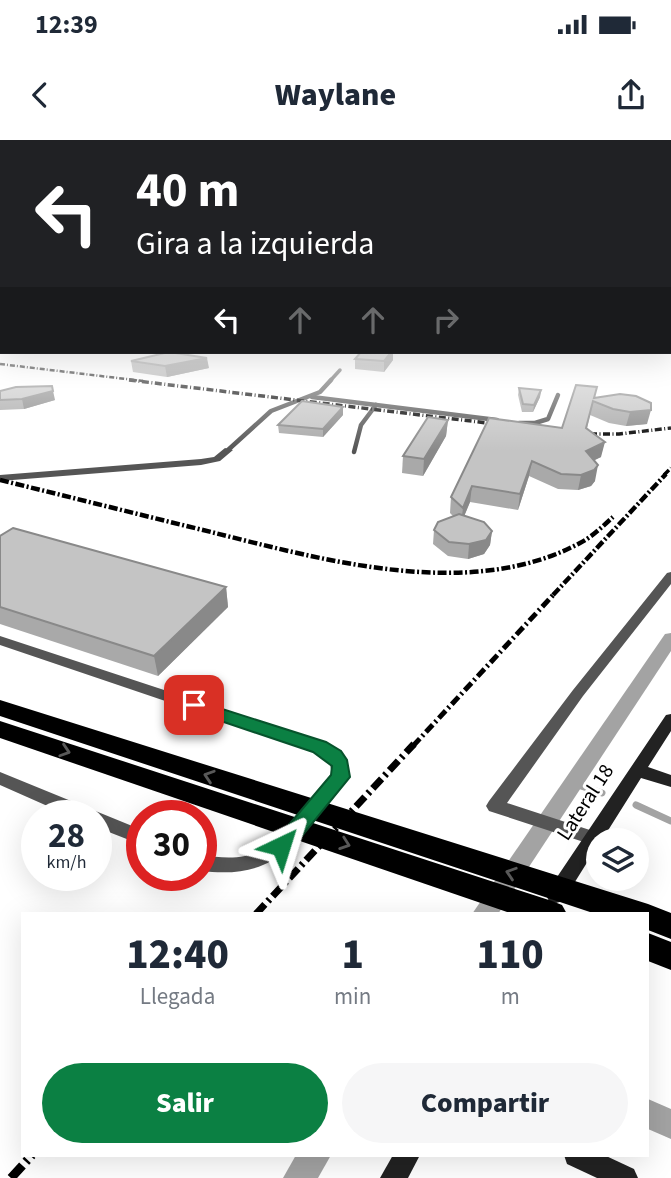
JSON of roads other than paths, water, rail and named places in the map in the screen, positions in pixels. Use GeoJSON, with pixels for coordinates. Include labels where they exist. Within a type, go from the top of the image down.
{"type":"FeatureCollection","features":[{"type":"Feature","properties":{"kind":"highway"},"geometry":{"type":"LineString","coordinates":[[0,708],[547,912]]}},
{"type":"Feature","properties":{"kind":"highway"},"geometry":{"type":"LineString","coordinates":[[0,729],[633,912]]}},
{"type":"Feature","properties":{"kind":"highway"},"geometry":{"type":"LineString","coordinates":[[649,918],[671,926]]}},
{"type":"Feature","properties":{"kind":"highway"},"geometry":{"type":"LineString","coordinates":[[649,947],[671,956]]}},
{"type":"Feature","properties":{"kind":"main road","name":"Lateral 18"},"geometry":{"type":"LineString","coordinates":[[545,912],[584,835],[637,770],[671,719]]}},
{"type":"Feature","properties":{"kind":"main road"},"geometry":{"type":"LineString","coordinates":[[637,770],[671,781]]}},
{"type":"Feature","properties":{"kind":"main road"},"geometry":{"type":"LineString","coordinates":[[393,1178],[407,1157]]}},
{"type":"Feature","properties":{"kind":"main road"},"geometry":{"type":"LineString","coordinates":[[580,1157],[625,1178]]}},
{"type":"Feature","properties":{"kind":"street"},"geometry":{"type":"LineString","coordinates":[[0,478],[209,461],[228,450]]}},
{"type":"Feature","properties":{"kind":"street"},"geometry":{"type":"LineString","coordinates":[[584,835],[495,806],[578,693],[671,576]]}},
{"type":"Feature","properties":{"kind":"street"},"geometry":{"type":"LineString","coordinates":[[0,640],[319,747],[334,756],[341,765],[340,777],[281,846],[268,857],[247,865],[217,866]]}},
{"type":"Feature","properties":{"kind":"street"},"geometry":{"type":"LineString","coordinates":[[0,778],[51,800]]}},
{"type":"Feature","properties":{"kind":"lane"},"geometry":{"type":"LineString","coordinates":[[228,450],[271,411],[312,397],[340,370]]}},
{"type":"Feature","properties":{"kind":"lane"},"geometry":{"type":"LineString","coordinates":[[312,397],[535,423],[548,419],[558,396]]}},
{"type":"Feature","properties":{"kind":"lane"},"geometry":{"type":"LineString","coordinates":[[354,452],[361,425],[376,405]]}},
{"type":"Feature","properties":{"kind":"waterway"},"geometry":{"type":"LineString","coordinates":[[485,912],[671,638]]}},
{"type":"Feature","properties":{"kind":"waterway"},"geometry":{"type":"LineString","coordinates":[[572,783],[602,793]]}},
{"type":"Feature","properties":{"kind":"waterway"},"geometry":{"type":"LineString","coordinates":[[636,805],[671,821]]}},
{"type":"Feature","properties":{"kind":"waterway"},"geometry":{"type":"LineString","coordinates":[[649,1114],[671,1124]]}},
{"type":"Feature","properties":{"kind":"waterway"},"geometry":{"type":"LineString","coordinates":[[299,1178],[314,1157]]}},
{"type":"Feature","properties":{"kind":"railway"},"geometry":{"type":"LineString","coordinates":[[0,364],[143,381]]}},
{"type":"Feature","properties":{"kind":"railway"},"geometry":{"type":"LineString","coordinates":[[129,380],[504,425]]}},
{"type":"Feature","properties":{"kind":"railway"},"geometry":{"type":"LineString","coordinates":[[577,434],[619,434],[671,428]]}},
{"type":"Feature","properties":{"kind":"railway"},"geometry":{"type":"LineString","coordinates":[[664,475],[671,468]]}},
{"type":"Feature","properties":{"kind":"railway"},"geometry":{"type":"LineString","coordinates":[[553,595],[666,474]]}},
{"type":"Feature","properties":{"kind":"railway"},"geometry":{"type":"LineString","coordinates":[[0,480],[301,554],[397,570],[445,573],[492,570],[537,561],[584,541],[613,517]]}},
{"type":"Feature","properties":{"kind":"railway"},"geometry":{"type":"LineString","coordinates":[[413,746],[555,593]]}},
{"type":"Feature","properties":{"kind":"railway"},"geometry":{"type":"LineString","coordinates":[[258,912],[414,744]]}},
{"type":"Feature","properties":{"kind":"railway"},"geometry":{"type":"LineString","coordinates":[[11,1178],[30,1157]]}}]}
